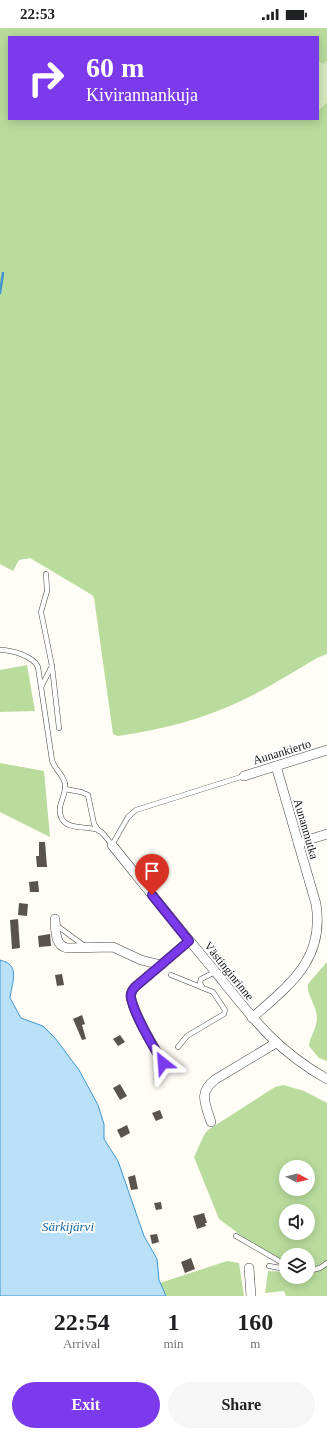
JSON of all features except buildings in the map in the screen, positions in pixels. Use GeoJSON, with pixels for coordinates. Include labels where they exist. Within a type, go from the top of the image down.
{"type":"FeatureCollection","features":[{"type":"Feature","properties":{"kind":"street","name":"Aunankierto"},"geometry":{"type":"LineString","coordinates":[[244,776],[327,750]]}},
{"type":"Feature","properties":{"kind":"street","name":"Aunanmutka"},"geometry":{"type":"LineString","coordinates":[[252,1018],[292,983],[306,964],[315,941],[317,925],[316,904],[276,766]]}},
{"type":"Feature","properties":{"kind":"street"},"geometry":{"type":"LineString","coordinates":[[298,843],[327,834]]}},
{"type":"Feature","properties":{"kind":"street","name":"Västinginrinne"},"geometry":{"type":"LineString","coordinates":[[112,845],[252,1018],[276,1043],[300,1063],[327,1079]]}},
{"type":"Feature","properties":{"kind":"street"},"geometry":{"type":"LineString","coordinates":[[55,922],[58,941],[61,946],[67,948],[113,947],[141,960],[161,965]]}},
{"type":"Feature","properties":{"kind":"street"},"geometry":{"type":"LineString","coordinates":[[163,1063],[142,1025],[131,997],[133,989],[189,941]]}},
{"type":"Feature","properties":{"kind":"street"},"geometry":{"type":"LineString","coordinates":[[211,1122],[204,1096],[208,1086],[216,1079],[276,1043]]}},
{"type":"Feature","properties":{"kind":"street"},"geometry":{"type":"LineString","coordinates":[[249,1268],[252,1296]]}},
{"type":"Feature","properties":{"kind":"lane"},"geometry":{"type":"LineString","coordinates":[[46,574],[47,591],[41,612],[52,666],[59,728]]}},
{"type":"Feature","properties":{"kind":"lane"},"geometry":{"type":"LineString","coordinates":[[0,650],[20,654],[36,664],[52,760],[55,769],[64,780],[65,790],[60,804],[60,813],[64,821],[70,825],[99,831]]}},
{"type":"Feature","properties":{"kind":"lane"},"geometry":{"type":"LineString","coordinates":[[41,687],[52,666]]}},
{"type":"Feature","properties":{"kind":"lane"},"geometry":{"type":"LineString","coordinates":[[65,790],[81,792],[88,795],[94,824],[112,845],[128,817],[136,810],[244,776]]}},
{"type":"Feature","properties":{"kind":"lane"},"geometry":{"type":"LineString","coordinates":[[55,922],[87,948]]}},
{"type":"Feature","properties":{"kind":"lane"},"geometry":{"type":"LineString","coordinates":[[204,988],[200,983],[201,979],[215,972]]}},
{"type":"Feature","properties":{"kind":"lane"},"geometry":{"type":"LineString","coordinates":[[171,975],[216,994],[224,1007],[225,1012],[202,1028],[187,1036],[178,1047]]}},
{"type":"Feature","properties":{"kind":"lane"},"geometry":{"type":"LineString","coordinates":[[236,1236],[279,1261]]}},
{"type":"Feature","properties":{"kind":"lane"},"geometry":{"type":"LineString","coordinates":[[315,1269],[320,1268],[327,1263]]}},
{"type":"Feature","properties":{"kind":"lane"},"geometry":{"type":"LineString","coordinates":[[269,1266],[279,1268]]}},
{"type":"Feature","properties":{"kind":"green space"},"geometry":{"type":"Polygon","coordinates":[[[0,28],[327,28],[327,61],[324,64],[319,62],[319,36],[8,36],[8,120],[319,120],[319,110],[327,102],[327,654],[317,658],[243,700],[213,713],[150,731],[118,736],[113,734],[94,598],[92,595],[30,558],[19,560],[13,571],[0,564],[0,28]]]}},
{"type":"Feature","properties":{"kind":"green space"},"geometry":{"type":"Polygon","coordinates":[[[327,61],[327,102],[319,110],[319,62],[324,64],[327,61]]]}},
{"type":"Feature","properties":{"kind":"green space"},"geometry":{"type":"Polygon","coordinates":[[[27,665],[35,711],[0,712],[0,670],[27,665]]]}},
{"type":"Feature","properties":{"kind":"green space"},"geometry":{"type":"Polygon","coordinates":[[[0,763],[44,771],[50,837],[0,812],[0,763]]]}},
{"type":"Feature","properties":{"kind":"green space"},"geometry":{"type":"Polygon","coordinates":[[[327,962],[327,1061],[319,1058],[309,1046],[316,1025],[317,1014],[310,996],[308,984],[327,962]]]}},
{"type":"Feature","properties":{"kind":"green space"},"geometry":{"type":"Polygon","coordinates":[[[284,1085],[304,1091],[327,1103],[327,1260],[315,1266],[315,1248],[279,1248],[279,1259],[254,1245],[219,1219],[194,1157],[204,1135],[208,1130],[275,1087],[284,1085]]]}},
{"type":"Feature","properties":{"kind":"green space"},"geometry":{"type":"Polygon","coordinates":[[[227,1261],[239,1263],[244,1296],[166,1296],[160,1283],[227,1261]]]}},
{"type":"Feature","properties":{"kind":"green space"},"geometry":{"type":"Polygon","coordinates":[[[327,1266],[327,1296],[286,1296],[284,1291],[265,1293],[268,1271],[279,1272],[279,1284],[315,1284],[315,1270],[327,1266]]]}},
{"type":"Feature","properties":{"kind":"water","name":"Särkijärvi"},"geometry":{"type":"Polygon","coordinates":[[[0,960],[8,963],[12,967],[14,975],[10,998],[21,1018],[43,1026],[55,1038],[79,1070],[98,1105],[104,1124],[104,1139],[118,1161],[144,1236],[157,1259],[159,1280],[166,1296],[0,1296],[0,960]]]}},
{"type":"Feature","properties":{"kind":"waterway"},"geometry":{"type":"LineString","coordinates":[[0,293],[3,273]]}},
{"type":"Feature","properties":{"kind":"route"},"geometry":{"type":"LineString","coordinates":[[152,895],[189,941],[135,987],[131,994],[142,1025],[163,1063]]}}]}
